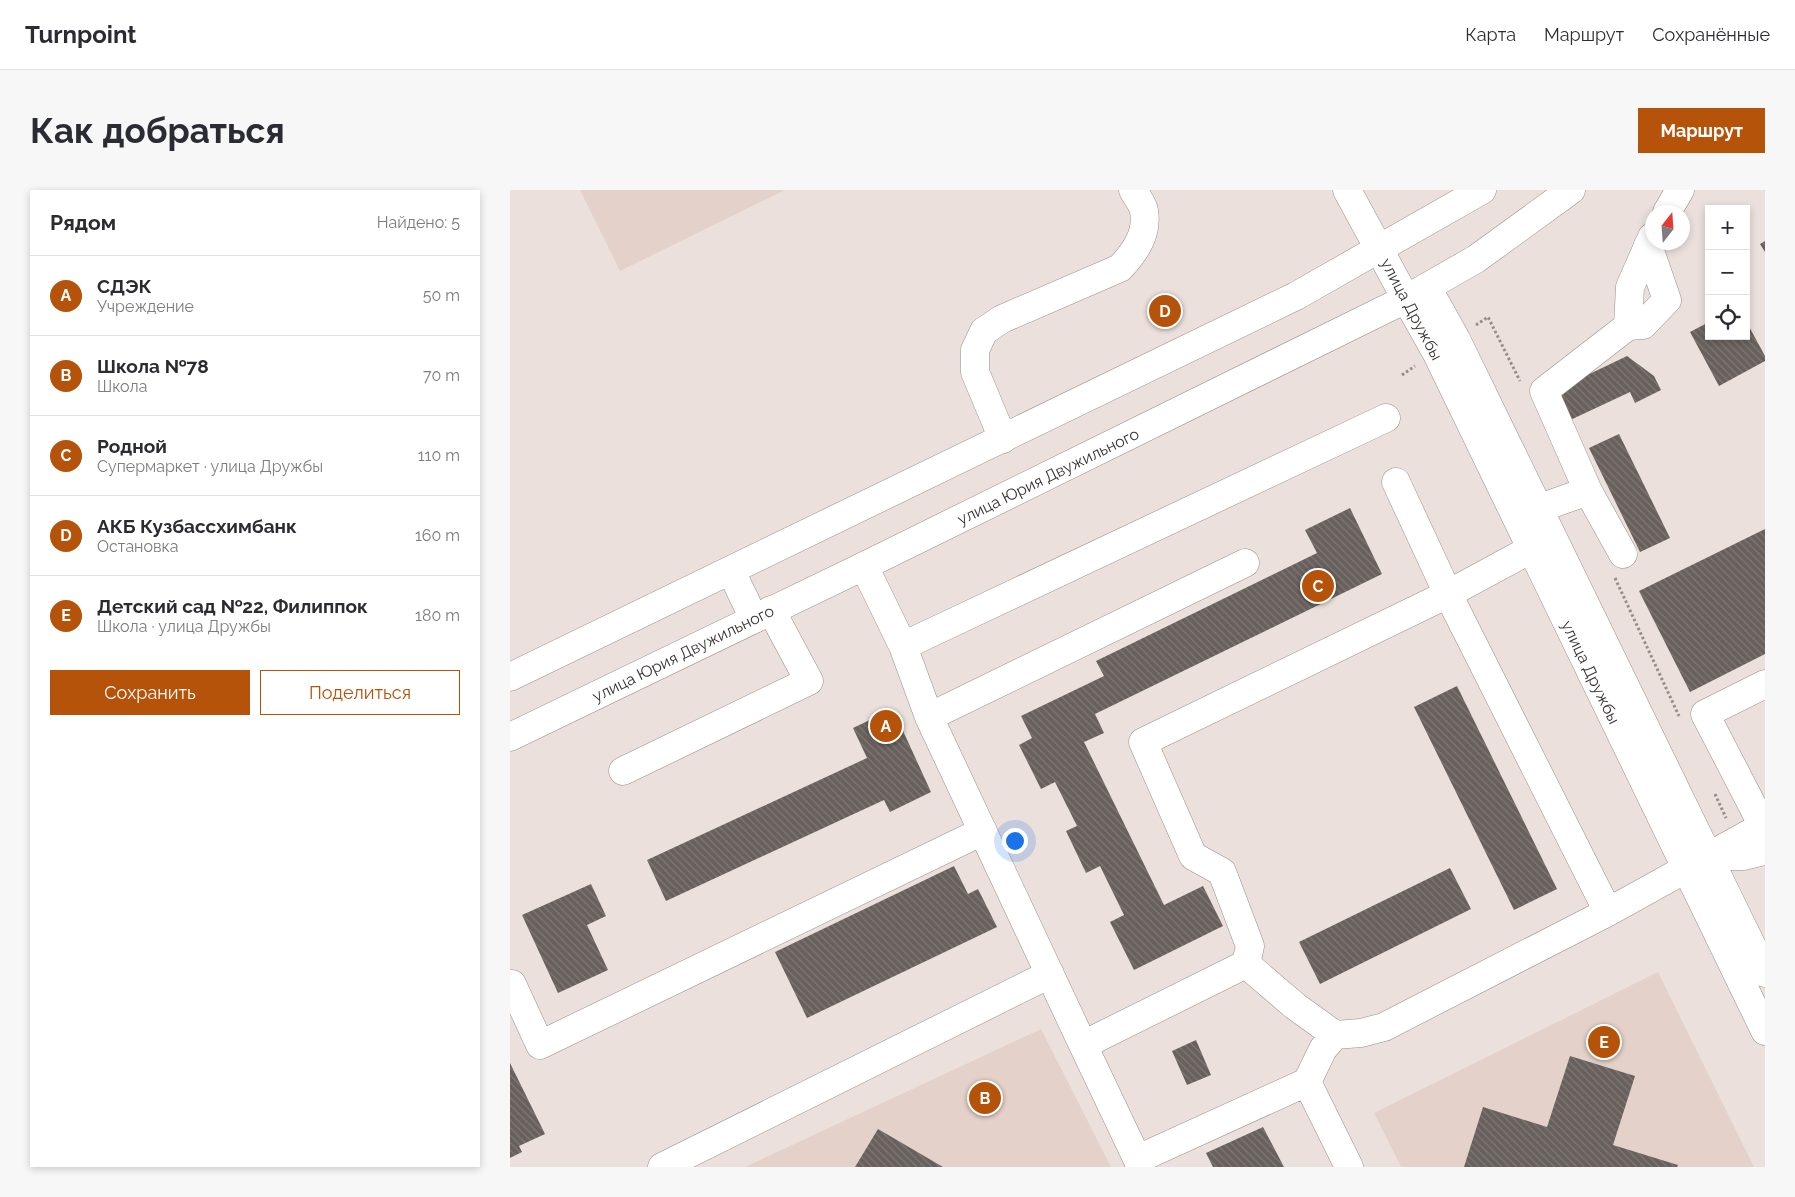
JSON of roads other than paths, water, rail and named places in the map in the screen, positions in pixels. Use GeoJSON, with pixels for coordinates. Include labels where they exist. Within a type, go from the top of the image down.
{"type":"FeatureCollection","features":[{"type":"Feature","properties":{"kind":"main road"},"geometry":{"type":"LineString","coordinates":[[1003,439],[974,372],[975,350],[984,331],[1002,319],[1120,268],[1134,253],[1144,232],[1144,210],[1133,190]]}},
{"type":"Feature","properties":{"kind":"main road","name":"улица Дружбы"},"geometry":{"type":"LineString","coordinates":[[1347,190],[1379,249],[1456,339],[1540,508],[1697,862],[1765,1031]]}},
{"type":"Feature","properties":{"kind":"main road"},"geometry":{"type":"LineString","coordinates":[[510,677],[1296,296],[1482,190]]}},
{"type":"Feature","properties":{"kind":"main road","name":"улица Юрия Двужильного"},"geometry":{"type":"LineString","coordinates":[[510,737],[864,566],[1417,293],[1476,259],[1571,190]]}},
{"type":"Feature","properties":{"kind":"main road"},"geometry":{"type":"LineString","coordinates":[[1671,205],[1680,190]]}},
{"type":"Feature","properties":{"kind":"main road"},"geometry":{"type":"LineString","coordinates":[[1628,326],[1630,287],[1646,250]]}},
{"type":"Feature","properties":{"kind":"main road"},"geometry":{"type":"LineString","coordinates":[[1623,554],[1588,491],[1544,391],[1628,326],[1643,325],[1667,300],[1653,250]]}},
{"type":"Feature","properties":{"kind":"main road","name":"улица Дружбы"},"geometry":{"type":"LineString","coordinates":[[1417,293],[1437,354],[1531,549],[1697,862],[1757,935],[1765,972]]}},
{"type":"Feature","properties":{"kind":"main road"},"geometry":{"type":"LineString","coordinates":[[903,646],[1386,418]]}},
{"type":"Feature","properties":{"kind":"main road"},"geometry":{"type":"LineString","coordinates":[[1396,482],[1448,594],[1608,912]]}},
{"type":"Feature","properties":{"kind":"main road"},"geometry":{"type":"LineString","coordinates":[[1540,508],[1588,491]]}},
{"type":"Feature","properties":{"kind":"main road"},"geometry":{"type":"LineString","coordinates":[[1246,964],[1250,946],[1222,872],[1193,856],[1143,742],[1448,594],[1531,549]]}},
{"type":"Feature","properties":{"kind":"main road"},"geometry":{"type":"LineString","coordinates":[[929,716],[1245,563]]}},
{"type":"Feature","properties":{"kind":"main road"},"geometry":{"type":"LineString","coordinates":[[864,566],[903,646],[929,716],[1140,1163],[1306,1082],[1323,1049],[1335,1035]]}},
{"type":"Feature","properties":{"kind":"main road"},"geometry":{"type":"LineString","coordinates":[[623,770],[809,681],[731,570]]}},
{"type":"Feature","properties":{"kind":"main road"},"geometry":{"type":"LineString","coordinates":[[1246,964],[1295,1006],[1335,1035],[1361,1033],[1384,1027],[1608,912],[1697,862],[1743,856],[1764,834],[1706,714],[1765,684]]}},
{"type":"Feature","properties":{"kind":"main road"},"geometry":{"type":"LineString","coordinates":[[511,983],[540,1045],[983,831]]}},
{"type":"Feature","properties":{"kind":"main road"},"geometry":{"type":"LineString","coordinates":[[1083,1045],[1246,964]]}},
{"type":"Feature","properties":{"kind":"main road"},"geometry":{"type":"LineString","coordinates":[[662,1167],[1050,974]]}},
{"type":"Feature","properties":{"kind":"main road"},"geometry":{"type":"LineString","coordinates":[[1306,1082],[1349,1167]]}},
{"type":"Feature","properties":{"kind":"place","name":"АКБ Кузбассхимбанк"},"geometry":{"type":"Point","coordinates":[1165,311]}},
{"type":"Feature","properties":{"kind":"place","name":"Родной"},"geometry":{"type":"Point","coordinates":[1318,586]}},
{"type":"Feature","properties":{"kind":"place","name":"СДЭК"},"geometry":{"type":"Point","coordinates":[886,726]}},
{"type":"Feature","properties":{"kind":"place","name":"Детский сад №22, Филиппок"},"geometry":{"type":"Point","coordinates":[1604,1042]}},
{"type":"Feature","properties":{"kind":"place","name":"Школа №78"},"geometry":{"type":"Point","coordinates":[985,1098]}}]}
